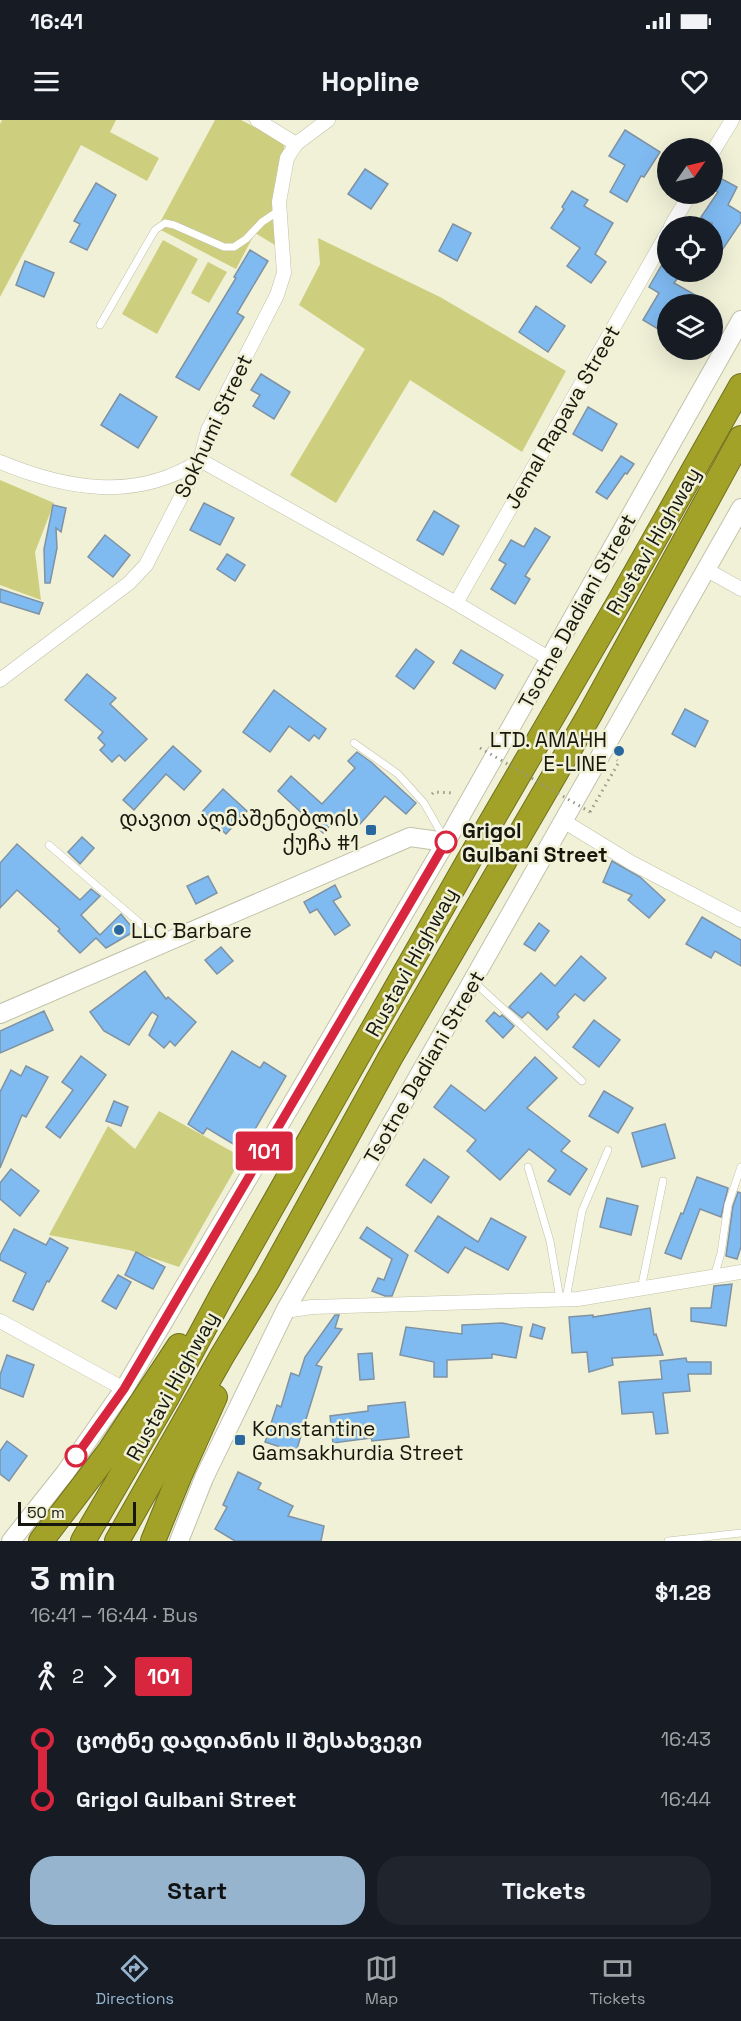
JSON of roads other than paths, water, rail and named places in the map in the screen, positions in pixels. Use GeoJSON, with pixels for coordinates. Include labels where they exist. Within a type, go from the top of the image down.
{"type":"FeatureCollection","features":[{"type":"Feature","properties":{"kind":"highway","name":"Rustavi Highway"},"geometry":{"type":"LineString","coordinates":[[84,1541],[469,860],[622,597],[741,386]]}},
{"type":"Feature","properties":{"kind":"highway","name":"Rustavi Highway"},"geometry":{"type":"LineString","coordinates":[[117,1541],[268,1280],[390,1058],[590,714],[741,438]]}},
{"type":"Feature","properties":{"kind":"highway"},"geometry":{"type":"LineString","coordinates":[[153,1541],[179,1477],[268,1280]]}},
{"type":"Feature","properties":{"kind":"highway"},"geometry":{"type":"LineString","coordinates":[[41,1541],[109,1452],[183,1340],[224,1293]]}},
{"type":"Feature","properties":{"kind":"street"},"geometry":{"type":"LineString","coordinates":[[257,120],[296,144],[328,120]]}},
{"type":"Feature","properties":{"kind":"street"},"geometry":{"type":"LineString","coordinates":[[721,138],[732,120]]}},
{"type":"Feature","properties":{"kind":"street","name":"Sokhumi Street"},"geometry":{"type":"LineString","coordinates":[[0,680],[129,583],[146,565],[200,460],[208,430],[277,295],[284,273],[279,202],[287,158],[296,144]]}},
{"type":"Feature","properties":{"kind":"street","name":"Jemal Rapava Street"},"geometry":{"type":"LineString","coordinates":[[456,603],[657,251]]}},
{"type":"Feature","properties":{"kind":"street","name":"Tsotne Dadiani Street"},"geometry":{"type":"LineString","coordinates":[[11,1541],[65,1473],[124,1389],[446,842],[741,320]]}},
{"type":"Feature","properties":{"kind":"street"},"geometry":{"type":"LineString","coordinates":[[0,462],[30,474],[64,483],[98,487],[133,486],[182,472],[200,460],[456,603],[550,659]]}},
{"type":"Feature","properties":{"kind":"street","name":"Tsotne Dadiani Street"},"geometry":{"type":"LineString","coordinates":[[179,1541],[204,1478],[285,1311],[565,822],[741,508]]}},
{"type":"Feature","properties":{"kind":"street"},"geometry":{"type":"LineString","coordinates":[[707,570],[741,589]]}},
{"type":"Feature","properties":{"kind":"street"},"geometry":{"type":"LineString","coordinates":[[565,822],[632,863],[741,920]]}},
{"type":"Feature","properties":{"kind":"street"},"geometry":{"type":"LineString","coordinates":[[0,1014],[410,837],[446,842]]}},
{"type":"Feature","properties":{"kind":"street"},"geometry":{"type":"LineString","coordinates":[[285,1311],[312,1307],[563,1299],[641,1289],[741,1272]]}},
{"type":"Feature","properties":{"kind":"street"},"geometry":{"type":"LineString","coordinates":[[0,1321],[124,1389]]}},
{"type":"Feature","properties":{"kind":"lane"},"geometry":{"type":"LineString","coordinates":[[100,325],[154,230],[165,223],[224,248],[234,247],[279,210]]}},
{"type":"Feature","properties":{"kind":"lane"},"geometry":{"type":"LineString","coordinates":[[354,743],[398,774],[424,803],[446,842]]}},
{"type":"Feature","properties":{"kind":"lane"},"geometry":{"type":"LineString","coordinates":[[49,845],[164,943]]}},
{"type":"Feature","properties":{"kind":"lane"},"geometry":{"type":"LineString","coordinates":[[472,981],[582,1081]]}},
{"type":"Feature","properties":{"kind":"lane"},"geometry":{"type":"LineString","coordinates":[[563,1299],[582,1211],[609,1150]]}},
{"type":"Feature","properties":{"kind":"lane"},"geometry":{"type":"LineString","coordinates":[[528,1167],[550,1241],[563,1299]]}},
{"type":"Feature","properties":{"kind":"lane"},"geometry":{"type":"LineString","coordinates":[[714,1277],[721,1253],[728,1205],[741,1167]]}},
{"type":"Feature","properties":{"kind":"lane"},"geometry":{"type":"LineString","coordinates":[[641,1289],[663,1181]]}},
{"type":"Feature","properties":{"kind":"lane"},"geometry":{"type":"LineString","coordinates":[[668,1541],[741,1533]]}},
{"type":"Feature","properties":{"kind":"place","name":"LTD. AMAHH E-LINE"},"geometry":{"type":"Point","coordinates":[619,751]}},
{"type":"Feature","properties":{"kind":"place","name":"დავით აღმაშენებლის ქუჩა #1"},"geometry":{"type":"Point","coordinates":[371,830]}},
{"type":"Feature","properties":{"kind":"place","name":"Grigol Gulbani Street"},"geometry":{"type":"Point","coordinates":[446,842]}},
{"type":"Feature","properties":{"kind":"place","name":"LLC Barbare"},"geometry":{"type":"Point","coordinates":[119,930]}},
{"type":"Feature","properties":{"kind":"place","name":"Konstantine Gamsakhurdia Street"},"geometry":{"type":"Point","coordinates":[240,1440]}}]}
